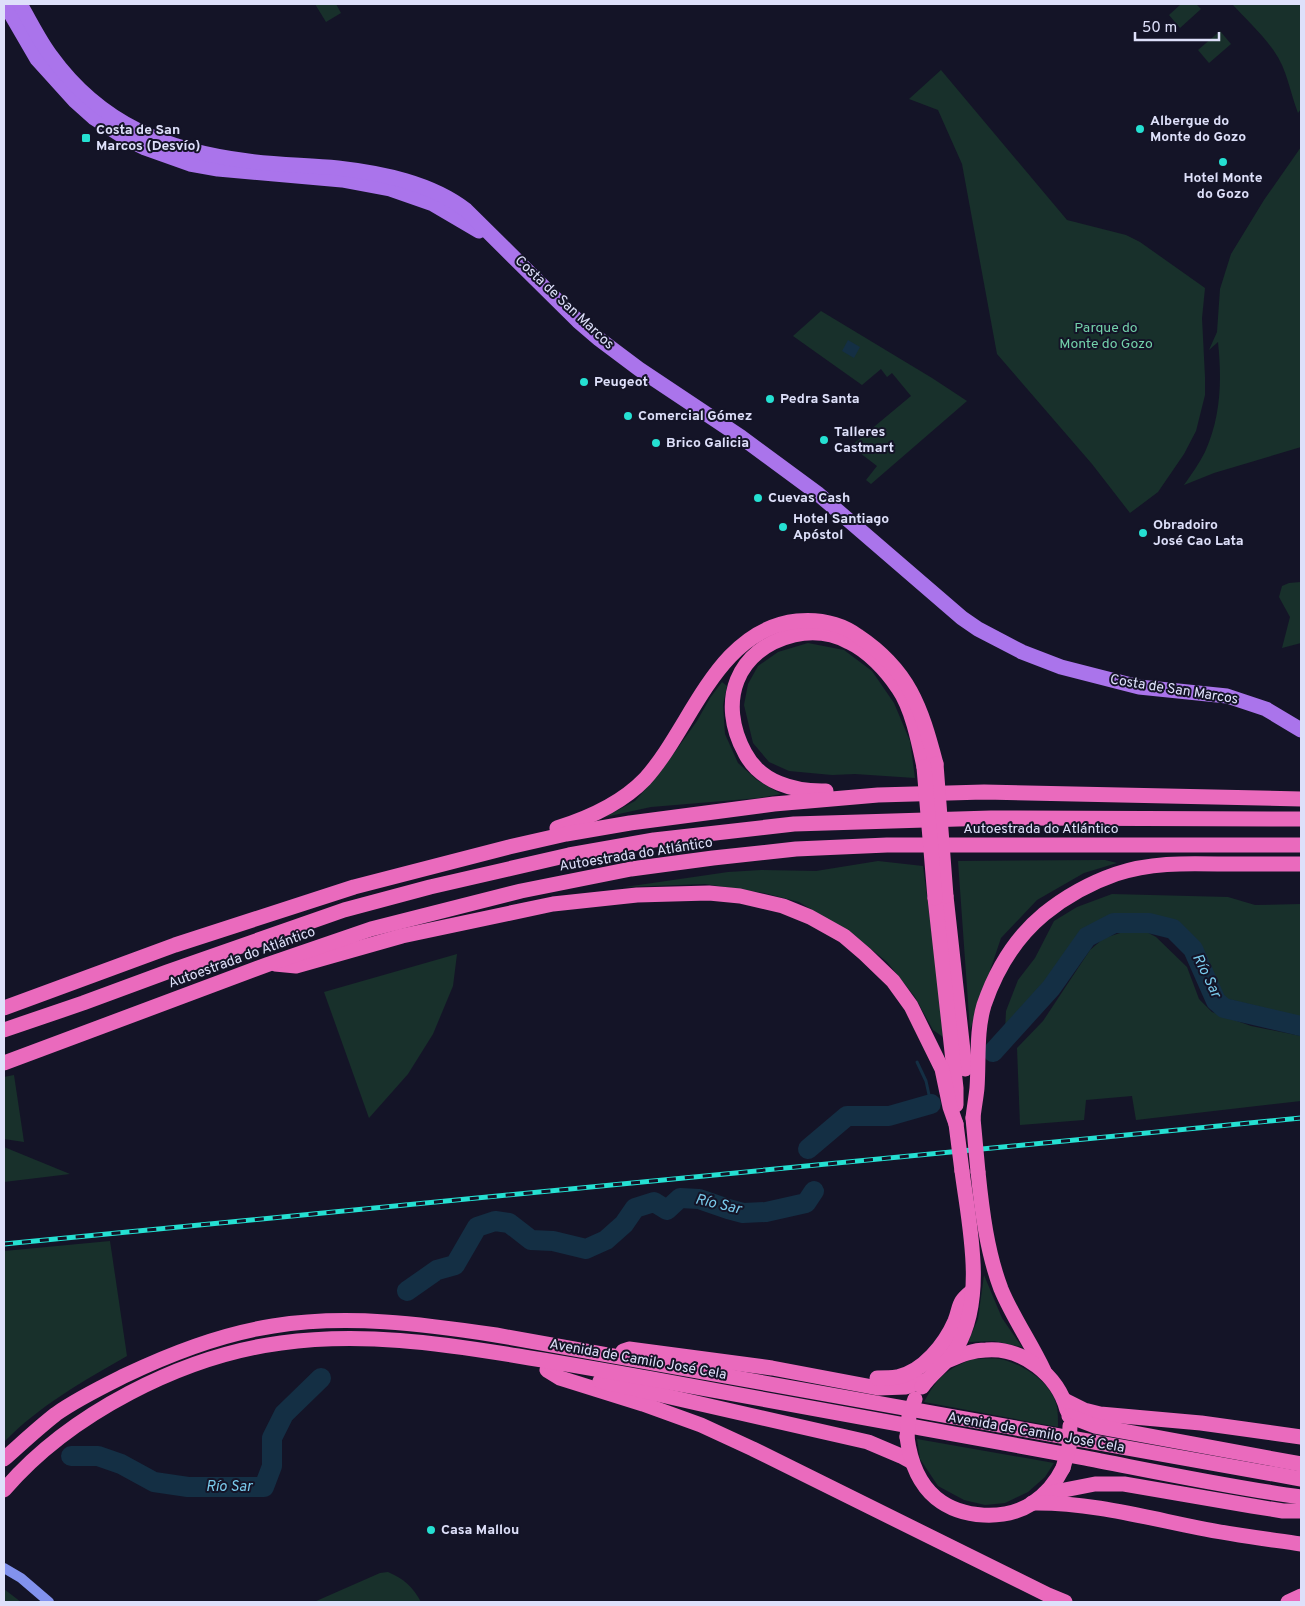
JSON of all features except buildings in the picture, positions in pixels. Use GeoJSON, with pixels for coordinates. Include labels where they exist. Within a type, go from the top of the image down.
{"type":"FeatureCollection","features":[{"type":"Feature","properties":{"kind":"highway"},"geometry":{"type":"LineString","coordinates":[[434,865],[441,858],[536,834],[596,815],[623,797],[644,780],[709,683],[732,654],[760,633],[782,623],[810,620],[831,622],[852,632],[874,646],[886,657],[908,684],[925,722],[956,1088],[956,1124],[974,1268],[966,1327],[958,1347],[949,1360],[927,1380],[915,1399],[909,1416],[907,1437],[912,1462],[924,1485],[936,1497],[949,1506],[965,1513],[982,1515],[1002,1514],[1038,1499],[1095,1484],[1124,1484],[1283,1511],[1301,1511]]}},
{"type":"Feature","properties":{"kind":"highway"},"geometry":{"type":"LineString","coordinates":[[878,795],[866,789],[800,790],[773,781],[758,771],[748,759],[740,744],[733,725],[731,711],[733,691],[752,657],[764,647],[777,641],[808,632],[831,635],[849,642],[868,654],[899,689],[930,766]]}},
{"type":"Feature","properties":{"kind":"highway"},"geometry":{"type":"LineString","coordinates":[[4,1008],[175,945],[354,887],[434,865],[566,834],[630,823],[774,804],[878,795],[984,792],[1301,799]]}},
{"type":"Feature","properties":{"kind":"highway","name":"Autoestrada do Atlántico"},"geometry":{"type":"LineString","coordinates":[[4,1030],[83,1004],[167,972],[344,910],[430,887],[568,855],[654,840],[804,823],[991,818],[1301,819]]}},
{"type":"Feature","properties":{"kind":"highway","name":"Autoestrada do Atlántico"},"geometry":{"type":"LineString","coordinates":[[4,1063],[269,964],[371,929],[470,903],[631,869],[796,849],[887,845],[1301,845]]}},
{"type":"Feature","properties":{"kind":"highway"},"geometry":{"type":"LineString","coordinates":[[973,1118],[977,1089],[980,1026],[984,1006],[992,984],[1016,942],[1052,907],[1093,883],[1118,873],[1146,867],[1179,864],[1301,864]]}},
{"type":"Feature","properties":{"kind":"highway"},"geometry":{"type":"LineString","coordinates":[[269,964],[296,966],[402,936],[553,904],[637,895],[709,893],[740,896],[783,906],[810,917],[844,936],[893,981],[911,1006],[942,1069],[950,1107],[956,1124]]}},
{"type":"Feature","properties":{"kind":"highway"},"geometry":{"type":"LineString","coordinates":[[940,897],[967,1089],[973,1118],[982,1209],[994,1268],[1012,1312],[1044,1371],[1064,1400],[1070,1421],[1069,1447],[1063,1468],[1057,1480],[1038,1499]]}},
{"type":"Feature","properties":{"kind":"highway"},"geometry":{"type":"LineString","coordinates":[[772,1368],[808,1370],[864,1378],[898,1377],[908,1373],[927,1360],[937,1350],[948,1335],[962,1299],[972,1291]]}},
{"type":"Feature","properties":{"kind":"highway","name":"Avenida de Camilo José Cela"},"geometry":{"type":"LineString","coordinates":[[4,1458],[57,1414],[98,1389],[164,1357],[189,1347],[243,1331],[274,1325],[328,1321],[386,1322],[441,1327],[1301,1480]]}},
{"type":"Feature","properties":{"kind":"highway","name":"Avenida de Camilo José Cela"},"geometry":{"type":"LineString","coordinates":[[4,1490],[43,1452],[74,1428],[115,1401],[160,1377],[198,1362],[237,1351],[279,1343],[350,1338],[420,1341],[593,1368],[1301,1497]]}},
{"type":"Feature","properties":{"kind":"highway"},"geometry":{"type":"LineString","coordinates":[[606,1355],[629,1349],[772,1368],[878,1388],[906,1387],[927,1380]]}},
{"type":"Feature","properties":{"kind":"highway"},"geometry":{"type":"LineString","coordinates":[[949,1360],[966,1353],[988,1349],[1010,1353],[1027,1360],[1044,1371]]}},
{"type":"Feature","properties":{"kind":"highway"},"geometry":{"type":"LineString","coordinates":[[488,1351],[498,1361],[669,1396],[868,1442],[912,1462]]}},
{"type":"Feature","properties":{"kind":"highway"},"geometry":{"type":"LineString","coordinates":[[547,1370],[560,1378],[643,1404],[701,1425],[1065,1602]]}},
{"type":"Feature","properties":{"kind":"highway"},"geometry":{"type":"LineString","coordinates":[[1064,1400],[1084,1410],[1100,1414],[1201,1423],[1301,1437]]}},
{"type":"Feature","properties":{"kind":"highway"},"geometry":{"type":"LineString","coordinates":[[1070,1421],[1301,1464]]}},
{"type":"Feature","properties":{"kind":"highway"},"geometry":{"type":"LineString","coordinates":[[1038,1499],[1086,1506],[1202,1529],[1301,1544]]}},
{"type":"Feature","properties":{"kind":"highway"},"geometry":{"type":"LineString","coordinates":[[1288,1602],[1301,1596]]}},
{"type":"Feature","properties":{"kind":"main road","name":"Costa de San Marcos"},"geometry":{"type":"LineString","coordinates":[[5,4],[38,59],[87,107],[127,139],[145,148],[190,164],[256,174],[342,180],[397,191],[444,209],[497,242]]}},
{"type":"Feature","properties":{"kind":"main road","name":"Costa de San Marcos"},"geometry":{"type":"LineString","coordinates":[[20,4],[51,56],[76,85],[97,105],[120,122],[159,140],[200,153],[249,161],[358,170],[392,177],[444,196],[459,204],[578,321],[599,339],[639,369],[741,437],[817,492],[955,612],[978,629],[1022,652],[1061,667],[1139,687],[1227,696],[1266,709],[1301,730]]}},
{"type":"Feature","properties":{"kind":"main road"},"geometry":{"type":"LineString","coordinates":[[51,56],[61,78],[87,107],[110,121],[120,122]]}},
{"type":"Feature","properties":{"kind":"street"},"geometry":{"type":"LineString","coordinates":[[4,1568],[21,1578],[49,1602]]}},
{"type":"Feature","properties":{"kind":"green space"},"geometry":{"type":"Polygon","coordinates":[[[315,4],[336,4],[341,13],[326,22],[315,4]]]}},
{"type":"Feature","properties":{"kind":"green space"},"geometry":{"type":"Polygon","coordinates":[[[1181,4],[1196,4],[1201,9],[1180,28],[1169,15],[1181,4]]]}},
{"type":"Feature","properties":{"kind":"green space"},"geometry":{"type":"Polygon","coordinates":[[[1232,4],[1301,4],[1301,109],[1298,113],[1285,73],[1274,51],[1232,4]]]}},
{"type":"Feature","properties":{"kind":"green space"},"geometry":{"type":"Polygon","coordinates":[[[1220,31],[1231,44],[1209,63],[1198,50],[1220,31]]]}},
{"type":"Feature","properties":{"kind":"green space","name":"Parque do Monte do Gozo"},"geometry":{"type":"Polygon","coordinates":[[[941,70],[1067,220],[1126,235],[1140,242],[1205,288],[1202,318],[1205,395],[1196,431],[1184,454],[1158,492],[1130,513],[1092,464],[997,354],[962,164],[938,110],[909,99],[941,70]]]}},
{"type":"Feature","properties":{"kind":"green space"},"geometry":{"type":"Polygon","coordinates":[[[1301,147],[1301,447],[1214,473],[1184,485],[1205,452],[1217,412],[1220,384],[1218,342],[1209,350],[1217,332],[1220,289],[1231,254],[1264,200],[1301,147]]]}},
{"type":"Feature","properties":{"kind":"green space"},"geometry":{"type":"Polygon","coordinates":[[[821,311],[967,401],[871,484],[866,480],[877,466],[851,446],[911,396],[892,373],[887,377],[881,369],[862,385],[793,336],[821,311]]]}},
{"type":"Feature","properties":{"kind":"green space"},"geometry":{"type":"Polygon","coordinates":[[[1301,582],[1301,643],[1282,648],[1290,617],[1279,597],[1282,586],[1301,582]]]}},
{"type":"Feature","properties":{"kind":"green space"},"geometry":{"type":"Polygon","coordinates":[[[808,643],[844,650],[872,671],[894,703],[910,741],[915,778],[855,774],[832,775],[789,771],[769,762],[753,743],[744,705],[748,684],[758,666],[778,652],[808,643]]]}},
{"type":"Feature","properties":{"kind":"green space"},"geometry":{"type":"Polygon","coordinates":[[[722,682],[727,686],[723,705],[725,734],[738,763],[757,780],[781,794],[759,798],[651,807],[605,817],[635,801],[658,775],[697,721],[722,682]]]}},
{"type":"Feature","properties":{"kind":"green space"},"geometry":{"type":"Polygon","coordinates":[[[1105,860],[1117,863],[1084,873],[1037,900],[1001,938],[970,1030],[958,861],[1105,860]]]}},
{"type":"Feature","properties":{"kind":"green space"},"geometry":{"type":"Polygon","coordinates":[[[878,861],[923,866],[938,980],[943,1037],[933,1030],[915,997],[887,962],[855,936],[799,902],[764,893],[705,884],[625,887],[728,872],[761,870],[816,871],[878,861]]]}},
{"type":"Feature","properties":{"kind":"green space"},"geometry":{"type":"Polygon","coordinates":[[[1112,894],[1228,897],[1255,905],[1301,904],[1301,1017],[1224,998],[1216,978],[1201,952],[1189,935],[1171,921],[1115,917],[1085,928],[1074,942],[1046,988],[1005,1031],[1006,1011],[1018,980],[1035,958],[1054,921],[1077,907],[1112,894]]]}},
{"type":"Feature","properties":{"kind":"green space"},"geometry":{"type":"Polygon","coordinates":[[[1133,929],[1143,930],[1156,937],[1187,967],[1199,999],[1212,1012],[1251,1026],[1301,1036],[1301,1101],[1136,1120],[1132,1096],[1086,1100],[1084,1120],[1020,1125],[1017,1048],[1043,1021],[1090,950],[1104,938],[1133,929]]]}},
{"type":"Feature","properties":{"kind":"green space"},"geometry":{"type":"Polygon","coordinates":[[[457,954],[453,986],[433,1034],[408,1074],[369,1118],[324,992],[457,954]]]}},
{"type":"Feature","properties":{"kind":"green space"},"geometry":{"type":"Polygon","coordinates":[[[14,1075],[24,1142],[4,1139],[4,1077],[14,1075]]]}},
{"type":"Feature","properties":{"kind":"green space"},"geometry":{"type":"Polygon","coordinates":[[[4,1147],[70,1174],[4,1182],[4,1147]]]}},
{"type":"Feature","properties":{"kind":"green space"},"geometry":{"type":"Polygon","coordinates":[[[110,1241],[127,1356],[47,1406],[4,1442],[4,1251],[110,1241]]]}},
{"type":"Feature","properties":{"kind":"green space"},"geometry":{"type":"Polygon","coordinates":[[[984,1275],[1002,1318],[1022,1347],[994,1341],[968,1342],[978,1319],[984,1275]]]}},
{"type":"Feature","properties":{"kind":"green space"},"geometry":{"type":"Polygon","coordinates":[[[973,1359],[1009,1361],[1027,1370],[1043,1382],[1054,1398],[1058,1427],[924,1402],[943,1375],[973,1359]]]}},
{"type":"Feature","properties":{"kind":"green space"},"geometry":{"type":"Polygon","coordinates":[[[917,1439],[1054,1463],[1045,1477],[1028,1492],[1005,1503],[985,1505],[964,1500],[938,1486],[920,1459],[917,1439]]]}},
{"type":"Feature","properties":{"kind":"green space"},"geometry":{"type":"Polygon","coordinates":[[[388,1572],[408,1584],[421,1602],[314,1602],[380,1573],[388,1572]]]}},
{"type":"Feature","properties":{"kind":"green space"},"geometry":{"type":"Polygon","coordinates":[[[4,1589],[21,1602],[4,1602],[4,1589]]]}},
{"type":"Feature","properties":{"kind":"water"},"geometry":{"type":"Polygon","coordinates":[[[848,340],[860,347],[854,358],[842,351],[848,340]]]}},
{"type":"Feature","properties":{"kind":"waterway","name":"Río Sar"},"geometry":{"type":"LineString","coordinates":[[993,1052],[1051,988],[1087,937],[1114,923],[1149,923],[1173,929],[1193,949],[1216,1001],[1224,1008],[1301,1026]]}},
{"type":"Feature","properties":{"kind":"waterway"},"geometry":{"type":"LineString","coordinates":[[917,1062],[926,1081],[931,1104]]}},
{"type":"Feature","properties":{"kind":"waterway","name":"Río Sar"},"geometry":{"type":"LineString","coordinates":[[808,1149],[847,1116],[889,1116],[931,1104]]}},
{"type":"Feature","properties":{"kind":"waterway","name":"Río Sar"},"geometry":{"type":"LineString","coordinates":[[407,1291],[437,1270],[455,1265],[477,1227],[495,1221],[509,1223],[531,1240],[553,1241],[586,1249],[606,1240],[624,1224],[635,1208],[654,1202],[667,1210],[680,1198],[699,1199],[743,1213],[766,1212],[806,1203],[814,1191]]}},
{"type":"Feature","properties":{"kind":"waterway","name":"Río Sar"},"geometry":{"type":"LineString","coordinates":[[71,1456],[98,1456],[121,1464],[154,1482],[188,1487],[264,1487],[272,1466],[272,1438],[284,1414],[321,1378]]}},
{"type":"Feature","properties":{"kind":"railway"},"geometry":{"type":"LineString","coordinates":[[4,1244],[1301,1118]]}},
{"type":"Feature","properties":{"kind":"place","name":"Albergue do Monte do Gozo"},"geometry":{"type":"Point","coordinates":[1140,129]}},
{"type":"Feature","properties":{"kind":"place","name":"Costa de San Marcos (Desvío)"},"geometry":{"type":"Point","coordinates":[86,138]}},
{"type":"Feature","properties":{"kind":"place","name":"Hotel Monte do Gozo"},"geometry":{"type":"Point","coordinates":[1223,162]}},
{"type":"Feature","properties":{"kind":"place","name":"Peugeot"},"geometry":{"type":"Point","coordinates":[584,382]}},
{"type":"Feature","properties":{"kind":"place","name":"Pedra Santa"},"geometry":{"type":"Point","coordinates":[770,399]}},
{"type":"Feature","properties":{"kind":"place","name":"Comercial Gómez"},"geometry":{"type":"Point","coordinates":[628,416]}},
{"type":"Feature","properties":{"kind":"place","name":"Talleres Castmart"},"geometry":{"type":"Point","coordinates":[824,440]}},
{"type":"Feature","properties":{"kind":"place","name":"Brico Galicia"},"geometry":{"type":"Point","coordinates":[656,443]}},
{"type":"Feature","properties":{"kind":"place","name":"Cuevas Cash"},"geometry":{"type":"Point","coordinates":[758,498]}},
{"type":"Feature","properties":{"kind":"place","name":"Hotel Santiago Apóstol"},"geometry":{"type":"Point","coordinates":[783,527]}},
{"type":"Feature","properties":{"kind":"place","name":"Obradoiro José Cao Lata"},"geometry":{"type":"Point","coordinates":[1143,533]}},
{"type":"Feature","properties":{"kind":"place","name":"Casa Mallou"},"geometry":{"type":"Point","coordinates":[431,1530]}}]}
